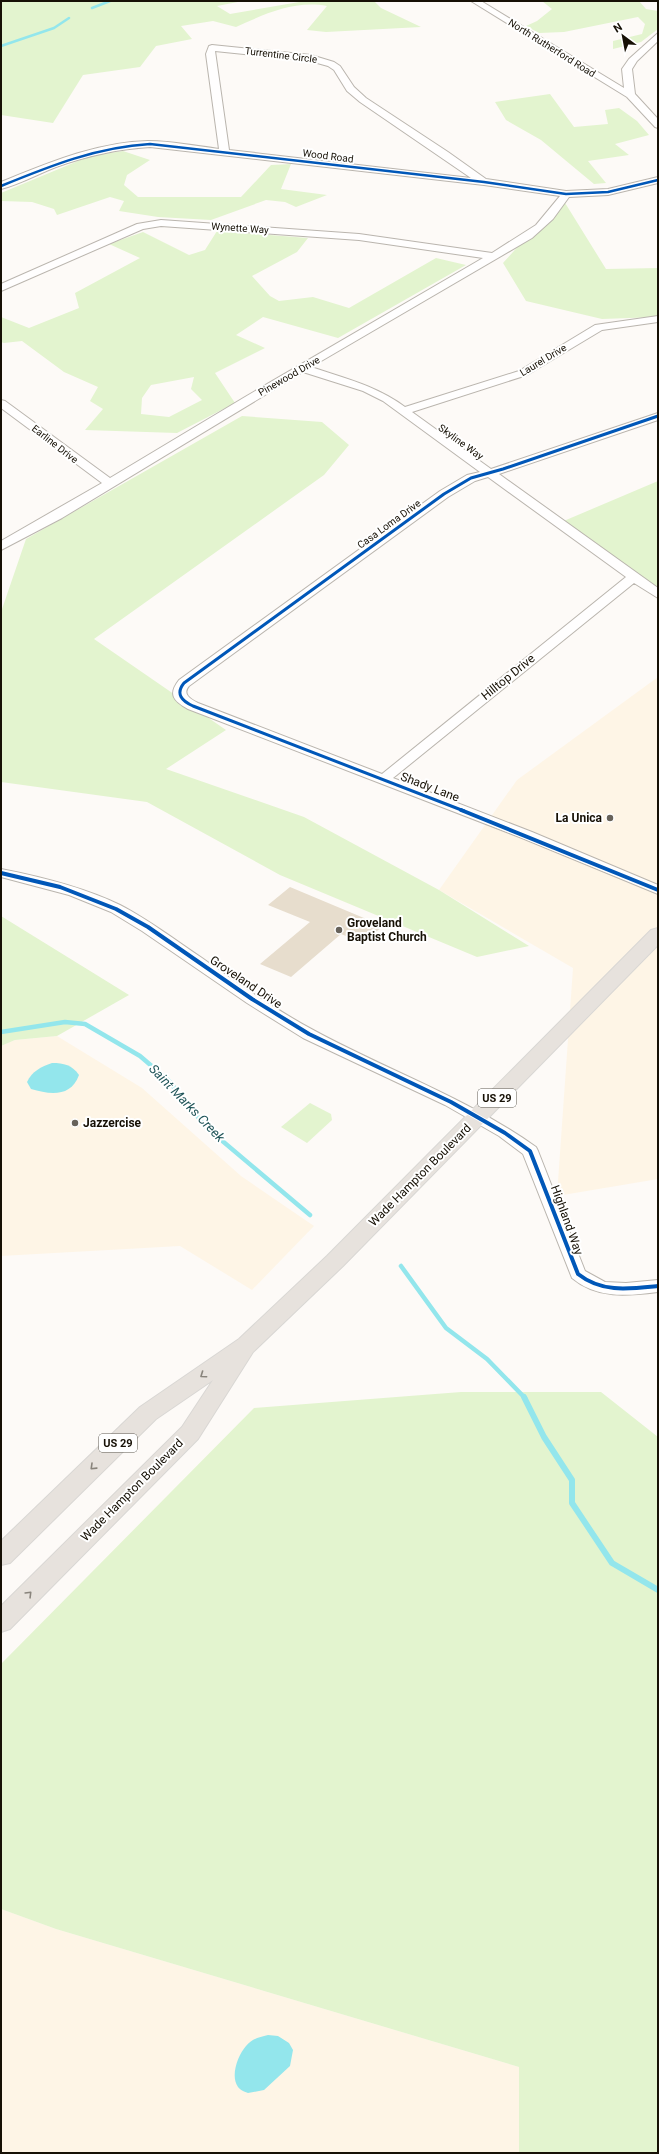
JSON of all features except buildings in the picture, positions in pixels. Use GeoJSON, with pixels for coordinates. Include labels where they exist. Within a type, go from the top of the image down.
{"type":"FeatureCollection","features":[{"type":"Feature","properties":{"kind":"main road","name":"Wade Hampton Boulevard"},"geometry":{"type":"LineString","coordinates":[[1,1556],[148,1413],[247,1345],[322,1274],[479,1117],[658,934]]}},
{"type":"Feature","properties":{"kind":"main road","name":"Wade Hampton Boulevard"},"geometry":{"type":"LineString","coordinates":[[1,1622],[190,1433],[247,1345]]}},
{"type":"Feature","properties":{"kind":"street","name":"North Rutherford Road"},"geometry":{"type":"LineString","coordinates":[[475,1],[630,95],[658,125]]}},
{"type":"Feature","properties":{"kind":"street"},"geometry":{"type":"LineString","coordinates":[[630,95],[626,74],[629,64],[658,36]]}},
{"type":"Feature","properties":{"kind":"street","name":"Turrentine Circle"},"geometry":{"type":"LineString","coordinates":[[224,151],[210,54],[212,48],[311,58],[331,64],[337,68],[350,88],[363,100],[445,154],[484,182]]}},
{"type":"Feature","properties":{"kind":"street","name":"Wood Road"},"geometry":{"type":"LineString","coordinates":[[1,186],[72,158],[124,146],[161,144],[484,182],[566,194],[603,192],[658,180]]}},
{"type":"Feature","properties":{"kind":"street","name":"Pinewood Drive"},"geometry":{"type":"LineString","coordinates":[[1,546],[109,484],[542,226],[551,217],[566,194]]}},
{"type":"Feature","properties":{"kind":"street","name":"Wynette Way"},"geometry":{"type":"LineString","coordinates":[[1,288],[141,226],[161,223],[359,238],[492,256]]}},
{"type":"Feature","properties":{"kind":"street","name":"Laurel Drive"},"geometry":{"type":"LineString","coordinates":[[404,411],[523,373],[599,327],[658,319]]}},
{"type":"Feature","properties":{"kind":"street","name":"Skyline Way"},"geometry":{"type":"LineString","coordinates":[[303,368],[367,389],[387,399],[658,594]]}},
{"type":"Feature","properties":{"kind":"street","name":"Earline Drive"},"geometry":{"type":"LineString","coordinates":[[1,402],[109,484]]}},
{"type":"Feature","properties":{"kind":"street","name":"Casa Loma Drive"},"geometry":{"type":"LineString","coordinates":[[193,706],[185,702],[179,694],[180,686],[184,682],[444,494],[471,478],[658,416]]}},
{"type":"Feature","properties":{"kind":"street","name":"Hilltop Drive"},"geometry":{"type":"LineString","coordinates":[[384,779],[634,577]]}},
{"type":"Feature","properties":{"kind":"street","name":"Shady Lane"},"geometry":{"type":"LineString","coordinates":[[193,706],[527,835],[658,890]]}},
{"type":"Feature","properties":{"kind":"street","name":"Groveland Drive"},"geometry":{"type":"LineString","coordinates":[[1,873],[62,888],[116,909],[147,926],[276,1015],[360,1061],[427,1090],[479,1117]]}},
{"type":"Feature","properties":{"kind":"street","name":"Highland Way"},"geometry":{"type":"LineString","coordinates":[[479,1117],[530,1151],[574,1266],[583,1279],[598,1287],[613,1289],[658,1286]]}},
{"type":"Feature","properties":{"kind":"shaded area"},"geometry":{"type":"Polygon","coordinates":[[[658,677],[658,1179],[557,1196],[573,968],[439,890],[517,780],[658,677]]]}},
{"type":"Feature","properties":{"kind":"shaded area"},"geometry":{"type":"Polygon","coordinates":[[[57,1036],[142,1088],[241,1176],[314,1226],[252,1290],[180,1246],[1,1256],[1,1046],[15,1040],[57,1036]]]}},
{"type":"Feature","properties":{"kind":"shaded area"},"geometry":{"type":"Polygon","coordinates":[[[1,1909],[56,1929],[519,2067],[519,2153],[1,2153],[1,1909]]]}},
{"type":"Feature","properties":{"kind":"green space"},"geometry":{"type":"Polygon","coordinates":[[[1,1],[243,1],[217,6],[230,14],[305,1],[374,1],[381,8],[421,27],[326,32],[307,30],[327,6],[315,5],[303,5],[280,9],[236,27],[213,21],[181,26],[192,39],[156,46],[140,67],[83,75],[53,123],[1,115],[1,1]]]}},
{"type":"Feature","properties":{"kind":"green space"},"geometry":{"type":"Polygon","coordinates":[[[542,1],[639,1],[646,9],[658,11],[658,29],[641,42],[613,49],[613,41],[642,34],[645,24],[638,17],[564,32],[539,33],[526,26],[537,21],[552,9],[542,1]]]}},
{"type":"Feature","properties":{"kind":"green space"},"geometry":{"type":"Polygon","coordinates":[[[550,94],[574,127],[608,124],[605,110],[619,108],[637,121],[649,135],[615,144],[629,155],[588,161],[606,183],[594,184],[541,140],[506,120],[495,102],[550,94]]]}},
{"type":"Feature","properties":{"kind":"green space"},"geometry":{"type":"Polygon","coordinates":[[[123,151],[150,160],[127,175],[124,185],[138,197],[241,197],[271,165],[291,164],[281,189],[327,195],[296,207],[285,202],[266,200],[211,220],[158,217],[119,211],[124,201],[110,197],[57,215],[54,209],[32,202],[1,201],[1,193],[90,156],[123,151]]]}},
{"type":"Feature","properties":{"kind":"green space"},"geometry":{"type":"Polygon","coordinates":[[[562,198],[606,269],[658,268],[658,317],[602,319],[526,301],[503,263],[562,198]]]}},
{"type":"Feature","properties":{"kind":"green space"},"geometry":{"type":"Polygon","coordinates":[[[217,231],[308,238],[297,252],[252,276],[270,296],[279,301],[313,297],[349,308],[436,258],[466,265],[338,338],[263,317],[236,335],[265,348],[215,373],[235,403],[177,433],[85,430],[103,409],[90,401],[98,387],[64,372],[22,341],[1,342],[1,317],[29,328],[79,308],[75,293],[140,258],[109,244],[143,232],[189,255],[205,250],[217,231]],[[194,377],[151,385],[142,398],[141,414],[169,417],[202,400],[191,389],[194,377]]]}},
{"type":"Feature","properties":{"kind":"green space"},"geometry":{"type":"Polygon","coordinates":[[[242,416],[322,422],[349,445],[324,475],[94,639],[226,730],[166,769],[304,817],[439,890],[529,946],[477,957],[280,875],[147,802],[1,782],[1,612],[26,539],[242,416]]]}},
{"type":"Feature","properties":{"kind":"green space"},"geometry":{"type":"Polygon","coordinates":[[[658,481],[658,599],[559,523],[658,481]]]}},
{"type":"Feature","properties":{"kind":"green space"},"geometry":{"type":"Polygon","coordinates":[[[1,916],[129,995],[57,1036],[15,1040],[1,1046],[1,916]]]}},
{"type":"Feature","properties":{"kind":"green space"},"geometry":{"type":"Polygon","coordinates":[[[310,1103],[331,1114],[332,1120],[307,1143],[281,1127],[310,1103]]]}},
{"type":"Feature","properties":{"kind":"green space"},"geometry":{"type":"Polygon","coordinates":[[[461,1392],[601,1392],[658,1437],[658,2153],[519,2153],[519,2067],[56,1929],[1,1909],[1,1664],[254,1408],[461,1392]]]}},
{"type":"Feature","properties":{"kind":"water"},"geometry":{"type":"Polygon","coordinates":[[[52,1063],[60,1063],[71,1067],[79,1075],[71,1087],[66,1091],[53,1093],[31,1089],[27,1082],[31,1075],[52,1063]]]}},
{"type":"Feature","properties":{"kind":"water"},"geometry":{"type":"Polygon","coordinates":[[[268,2035],[278,2036],[289,2043],[293,2050],[290,2066],[264,2090],[247,2093],[239,2088],[236,2082],[235,2072],[238,2060],[248,2044],[256,2039],[268,2035]]]}},
{"type":"Feature","properties":{"kind":"waterway"},"geometry":{"type":"LineString","coordinates":[[92,8],[110,1]]}},
{"type":"Feature","properties":{"kind":"waterway"},"geometry":{"type":"LineString","coordinates":[[1,46],[54,28],[69,18]]}},
{"type":"Feature","properties":{"kind":"waterway","name":"Saint Marks Creek"},"geometry":{"type":"LineString","coordinates":[[1,1032],[65,1022],[85,1024],[140,1056],[168,1080],[207,1128],[310,1215]]}},
{"type":"Feature","properties":{"kind":"waterway","name":"Saint Marks Creek"},"geometry":{"type":"LineString","coordinates":[[401,1266],[446,1328],[487,1359],[525,1398]]}},
{"type":"Feature","properties":{"kind":"waterway","name":"Saint Marks Creek"},"geometry":{"type":"LineString","coordinates":[[524,1397],[544,1437],[572,1480],[572,1503],[612,1563],[658,1590]]}},
{"type":"Feature","properties":{"kind":"cycle path"},"geometry":{"type":"LineString","coordinates":[[1,186],[55,164],[92,152],[130,145],[150,144],[484,182],[566,194],[608,192],[658,180]]}},
{"type":"Feature","properties":{"kind":"cycle path"},"geometry":{"type":"LineString","coordinates":[[658,416],[503,469],[471,478],[444,494],[184,683],[179,689],[179,694],[185,702],[193,706],[527,835],[658,890]]}},
{"type":"Feature","properties":{"kind":"cycle path"},"geometry":{"type":"LineString","coordinates":[[1,873],[60,887],[116,909],[148,927],[252,999],[309,1034],[478,1116],[530,1151],[578,1274],[586,1281],[605,1288],[626,1289],[658,1286]]}},
{"type":"Feature","properties":{"kind":"place","name":"La Unica"},"geometry":{"type":"Point","coordinates":[610,818]}},
{"type":"Feature","properties":{"kind":"place","name":"Groveland Baptist Church"},"geometry":{"type":"Point","coordinates":[339,930]}},
{"type":"Feature","properties":{"kind":"place","name":"Jazzercise"},"geometry":{"type":"Point","coordinates":[75,1123]}}]}
